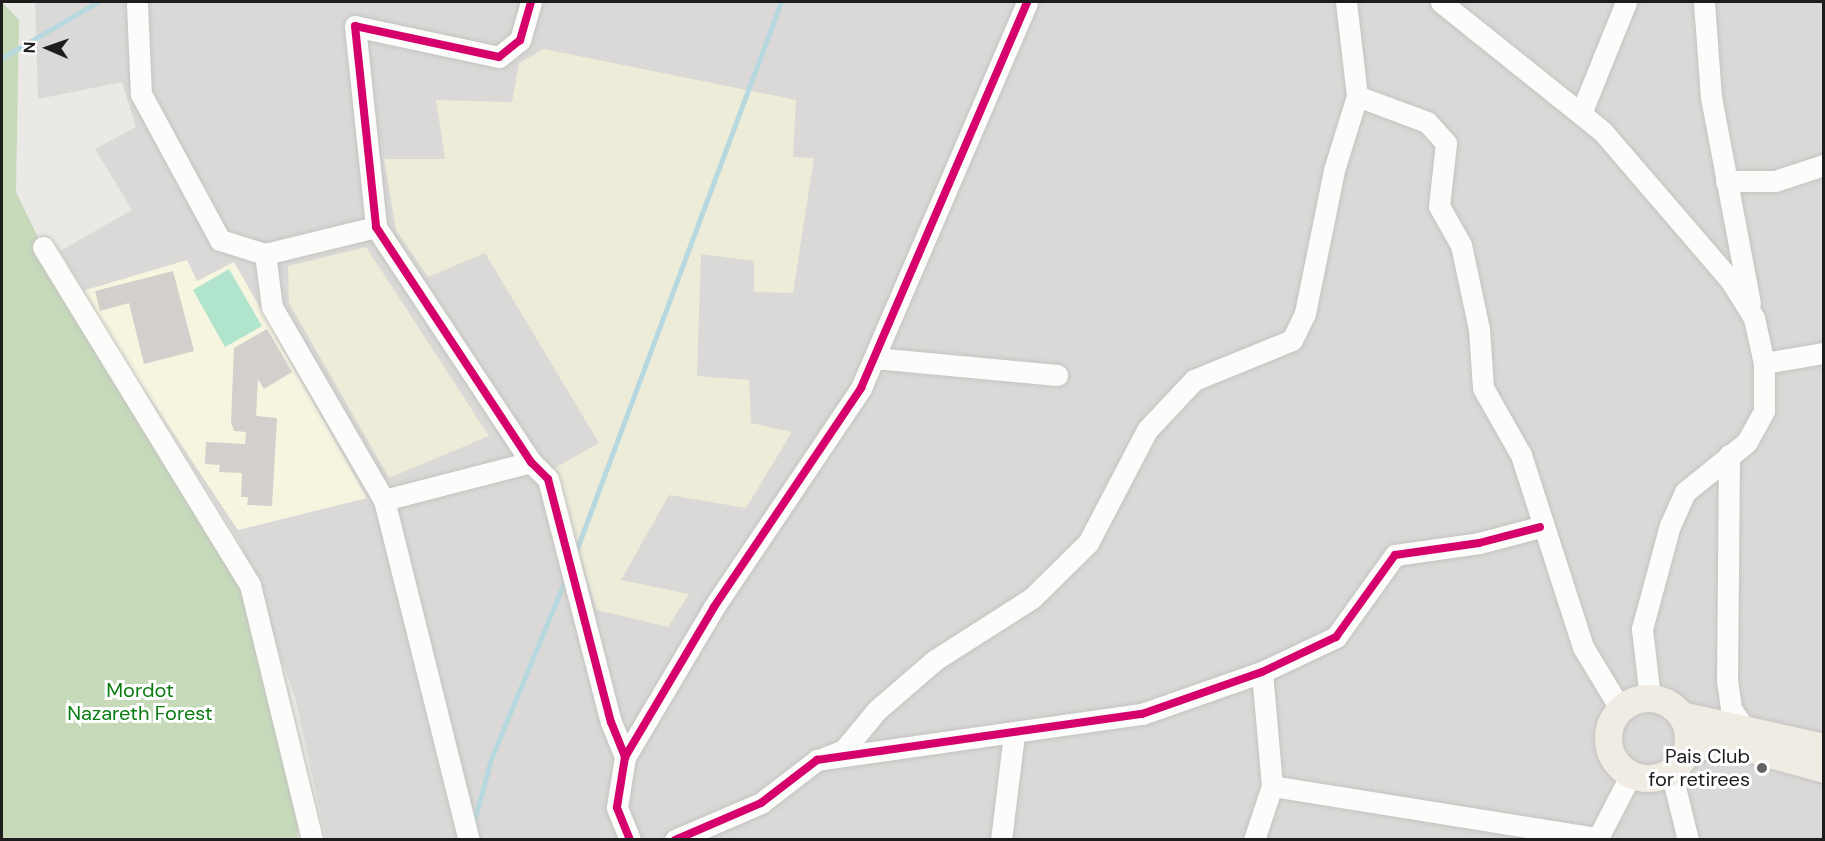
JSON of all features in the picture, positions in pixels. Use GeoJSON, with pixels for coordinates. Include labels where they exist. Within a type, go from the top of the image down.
{"type":"FeatureCollection","features":[{"type":"Feature","properties":{"kind":"main road"},"geometry":{"type":"LineString","coordinates":[[1824,747],[1747,732],[1681,715],[1650,698],[1621,710],[1609,744],[1630,774],[1651,778],[1671,771],[1687,749],[1726,742],[1824,769]]}},
{"type":"Feature","properties":{"kind":"main road"},"geometry":{"type":"LineString","coordinates":[[1681,715],[1687,749]]}},
{"type":"Feature","properties":{"kind":"street"},"geometry":{"type":"LineString","coordinates":[[531,2],[520,40],[499,57],[355,26],[376,227],[531,462],[548,479],[611,723],[626,757]]}},
{"type":"Feature","properties":{"kind":"street"},"geometry":{"type":"LineString","coordinates":[[630,840],[617,807],[626,757],[714,607],[861,388],[1027,2]]}},
{"type":"Feature","properties":{"kind":"street"},"geometry":{"type":"LineString","coordinates":[[675,840],[761,803],[817,760],[844,750],[877,710],[935,660],[1032,598],[1088,543],[1148,430],[1194,380],[1251,361],[1292,340],[1305,314],[1334,170],[1357,96],[1346,2]]}},
{"type":"Feature","properties":{"kind":"street"},"geometry":{"type":"LineString","coordinates":[[1444,2],[1582,111],[1731,281],[1754,318]]}},
{"type":"Feature","properties":{"kind":"street"},"geometry":{"type":"LineString","coordinates":[[1582,111],[1626,2]]}},
{"type":"Feature","properties":{"kind":"street"},"geometry":{"type":"LineString","coordinates":[[1650,698],[1642,629],[1670,525],[1685,492],[1747,442],[1764,411],[1764,363],[1710,97],[1704,2]]}},
{"type":"Feature","properties":{"kind":"street"},"geometry":{"type":"LineString","coordinates":[[137,4],[141,94],[220,240],[265,254],[376,227]]}},
{"type":"Feature","properties":{"kind":"street"},"geometry":{"type":"LineString","coordinates":[[1357,96],[1426,122],[1446,143],[1439,207],[1461,245],[1479,329],[1483,388],[1521,455],[1540,527],[1583,647],[1621,710]]}},
{"type":"Feature","properties":{"kind":"street"},"geometry":{"type":"LineString","coordinates":[[1726,181],[1775,181],[1824,165]]}},
{"type":"Feature","properties":{"kind":"street"},"geometry":{"type":"LineString","coordinates":[[42,247],[250,585],[312,840]]}},
{"type":"Feature","properties":{"kind":"street"},"geometry":{"type":"LineString","coordinates":[[265,254],[272,307],[384,500],[469,840]]}},
{"type":"Feature","properties":{"kind":"street"},"geometry":{"type":"LineString","coordinates":[[1764,363],[1824,352]]}},
{"type":"Feature","properties":{"kind":"street"},"geometry":{"type":"LineString","coordinates":[[874,358],[1057,375]]}},
{"type":"Feature","properties":{"kind":"street"},"geometry":{"type":"LineString","coordinates":[[1729,455],[1727,680],[1731,709],[1747,732]]}},
{"type":"Feature","properties":{"kind":"street"},"geometry":{"type":"LineString","coordinates":[[384,500],[531,462]]}},
{"type":"Feature","properties":{"kind":"street"},"geometry":{"type":"LineString","coordinates":[[817,760],[1014,734],[1142,714],[1262,672],[1336,637],[1395,555],[1479,543],[1540,527]]}},
{"type":"Feature","properties":{"kind":"street"},"geometry":{"type":"LineString","coordinates":[[1254,840],[1272,786],[1262,672]]}},
{"type":"Feature","properties":{"kind":"street"},"geometry":{"type":"LineString","coordinates":[[1001,840],[1014,734]]}},
{"type":"Feature","properties":{"kind":"street"},"geometry":{"type":"LineString","coordinates":[[1671,771],[1688,840]]}},
{"type":"Feature","properties":{"kind":"street"},"geometry":{"type":"LineString","coordinates":[[1272,786],[1597,839],[1630,774]]}},
{"type":"Feature","properties":{"kind":"shaded area"},"geometry":{"type":"Polygon","coordinates":[[[35,2],[1823,2],[1823,839],[326,839],[295,697],[239,541],[60,251],[132,210],[95,149],[136,127],[122,82],[38,99],[35,2]]]}},
{"type":"Feature","properties":{"kind":"shaded area"},"geometry":{"type":"Polygon","coordinates":[[[544,49],[796,100],[793,157],[814,158],[793,293],[754,292],[754,261],[701,254],[697,376],[749,380],[751,423],[792,432],[746,508],[669,495],[621,580],[689,594],[668,627],[597,610],[553,469],[599,443],[485,253],[428,277],[396,230],[384,159],[445,159],[436,100],[512,102],[519,63],[544,49]]]}},
{"type":"Feature","properties":{"kind":"shaded area"},"geometry":{"type":"Polygon","coordinates":[[[366,247],[489,436],[389,478],[289,303],[288,266],[366,247]]]}},
{"type":"Feature","properties":{"kind":"shaded area"},"geometry":{"type":"Polygon","coordinates":[[[187,260],[197,281],[234,262],[367,498],[238,530],[79,292],[187,260]]]}},
{"type":"Feature","properties":{"kind":"green space","name":"Mordot Nazareth Forest"},"geometry":{"type":"Polygon","coordinates":[[[2,2],[19,20],[16,192],[53,268],[233,550],[302,766],[297,839],[2,840],[2,2]]]}},
{"type":"Feature","properties":{"kind":"green space"},"geometry":{"type":"Polygon","coordinates":[[[229,269],[262,326],[225,347],[193,290],[229,269]]]}},
{"type":"Feature","properties":{"kind":"building"},"geometry":{"type":"Polygon","coordinates":[[[173,271],[194,351],[144,364],[129,303],[100,311],[95,291],[173,271]]]}},
{"type":"Feature","properties":{"kind":"building"},"geometry":{"type":"Polygon","coordinates":[[[267,329],[292,372],[264,389],[258,379],[256,416],[277,418],[272,506],[247,505],[248,497],[241,497],[242,473],[219,472],[220,465],[205,464],[206,442],[245,444],[246,432],[234,431],[231,422],[234,348],[267,329]]]}},
{"type":"Feature","properties":{"kind":"waterway"},"geometry":{"type":"LineString","coordinates":[[2,58],[98,2]]}},
{"type":"Feature","properties":{"kind":"waterway"},"geometry":{"type":"LineString","coordinates":[[575,554],[781,2]]}},
{"type":"Feature","properties":{"kind":"waterway"},"geometry":{"type":"LineString","coordinates":[[474,822],[491,759],[566,578]]}},
{"type":"Feature","properties":{"kind":"cycle path"},"geometry":{"type":"LineString","coordinates":[[531,2],[520,40],[499,57],[355,26],[376,227],[531,462],[548,479],[611,722],[625,757]]}},
{"type":"Feature","properties":{"kind":"cycle path"},"geometry":{"type":"LineString","coordinates":[[630,840],[617,807],[625,757],[714,607],[861,388],[1027,2]]}},
{"type":"Feature","properties":{"kind":"cycle path"},"geometry":{"type":"LineString","coordinates":[[675,840],[761,803],[817,760],[1142,714],[1262,672],[1336,637],[1395,555],[1479,543],[1540,527]]}},
{"type":"Feature","properties":{"kind":"place","name":"Pais Club for retirees"},"geometry":{"type":"Point","coordinates":[1762,768]}}]}
